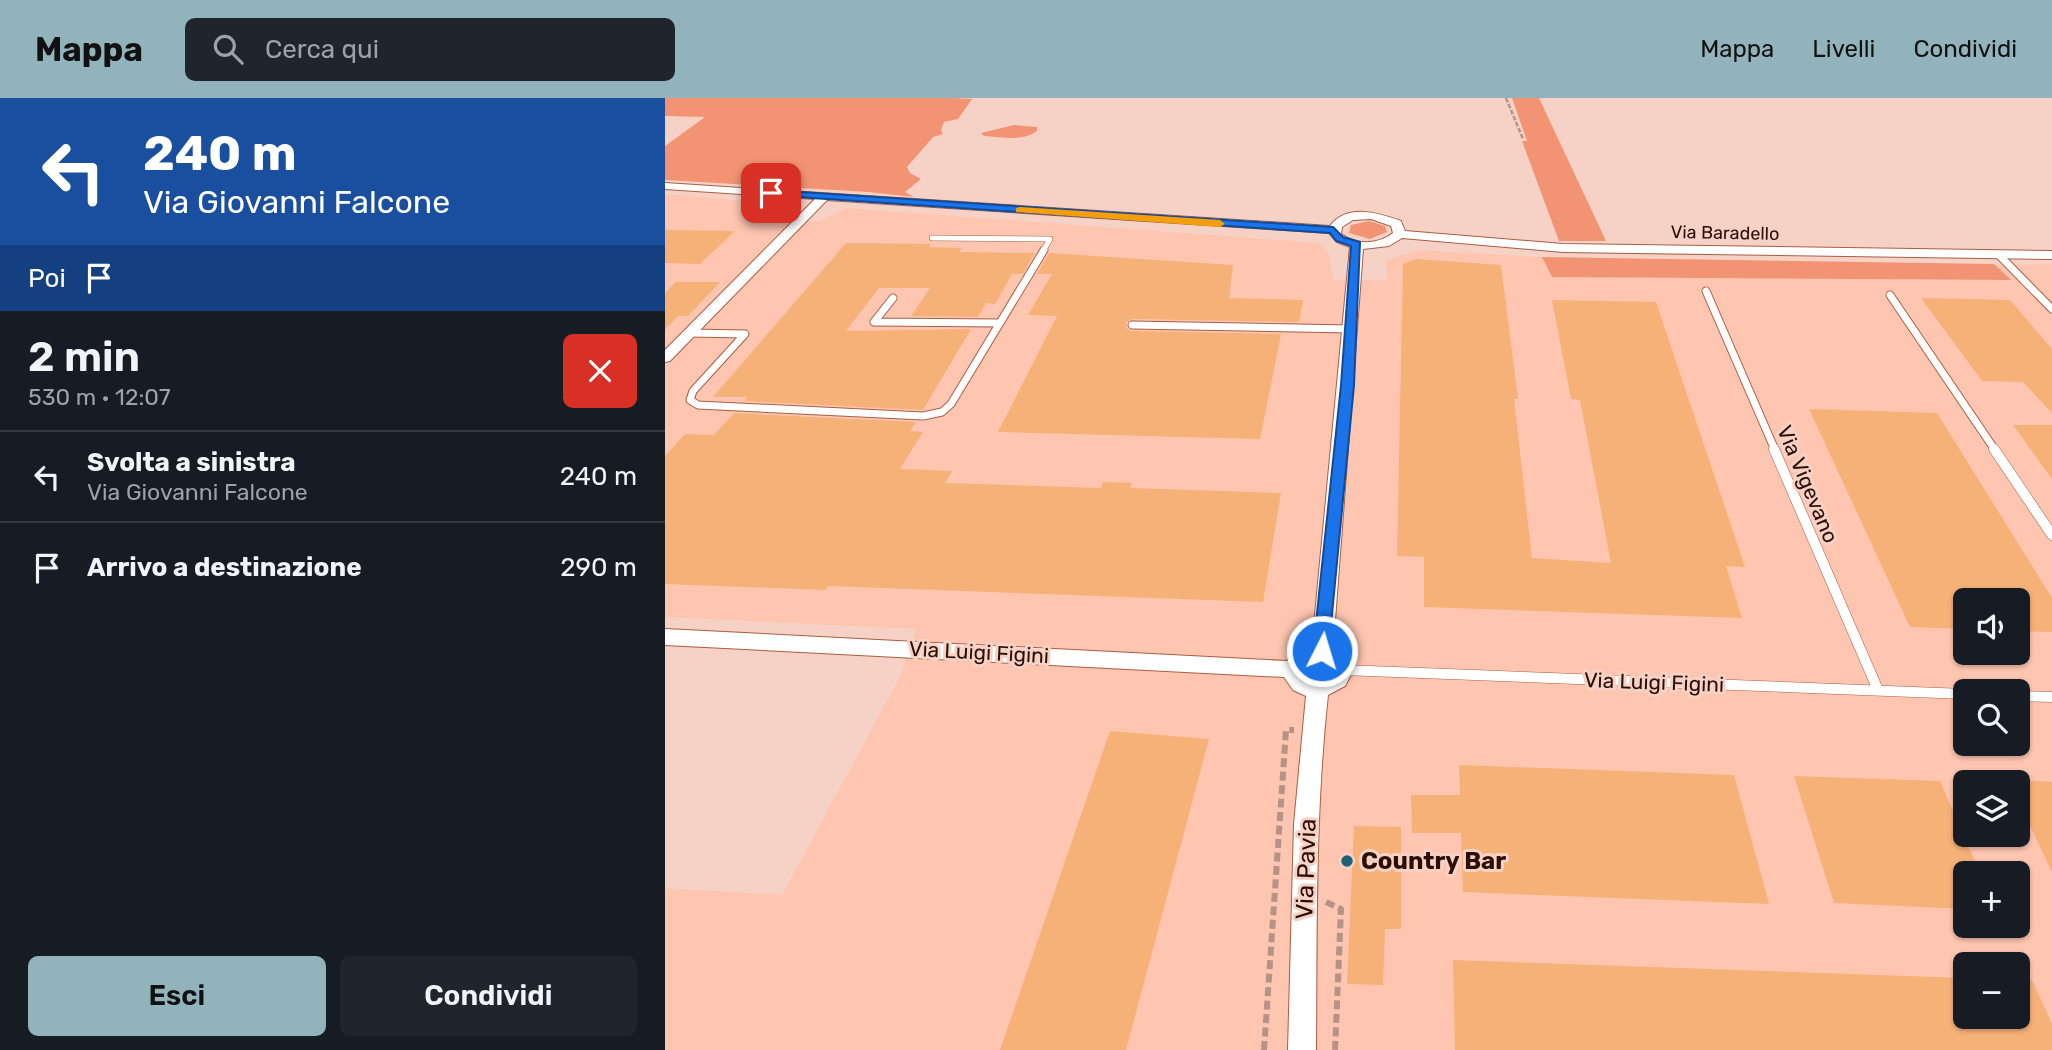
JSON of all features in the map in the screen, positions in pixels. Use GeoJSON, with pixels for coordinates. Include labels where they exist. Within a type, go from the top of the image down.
{"type":"FeatureCollection","features":[{"type":"Feature","properties":{"kind":"street"},"geometry":{"type":"LineString","coordinates":[[665,186],[1333,230]]}},
{"type":"Feature","properties":{"kind":"street"},"geometry":{"type":"LineString","coordinates":[[665,358],[824,197]]}},
{"type":"Feature","properties":{"kind":"street"},"geometry":{"type":"LineString","coordinates":[[1371,215],[1397,224],[1399,234],[1387,242],[1357,245],[1339,239],[1333,230],[1342,220],[1371,215]]}},
{"type":"Feature","properties":{"kind":"street","name":"Via Baradello"},"geometry":{"type":"LineString","coordinates":[[1399,234],[1563,248],[2052,255]]}},
{"type":"Feature","properties":{"kind":"street"},"geometry":{"type":"LineString","coordinates":[[1322,651],[1357,245]]}},
{"type":"Feature","properties":{"kind":"street","name":"Via Luigi Figini"},"geometry":{"type":"LineString","coordinates":[[665,637],[1293,669]]}},
{"type":"Feature","properties":{"kind":"street"},"geometry":{"type":"LineString","coordinates":[[1322,651],[1333,654],[1341,661],[1343,670],[1339,680],[1330,687],[1318,690],[1304,687],[1295,679],[1293,669],[1297,659],[1308,653],[1322,651]]}},
{"type":"Feature","properties":{"kind":"street","name":"Via Pavia"},"geometry":{"type":"LineString","coordinates":[[1302,1050],[1312,731],[1318,690]]}},
{"type":"Feature","properties":{"kind":"lane"},"geometry":{"type":"LineString","coordinates":[[690,333],[745,334],[693,391],[690,400],[698,405],[923,416],[942,412],[951,404],[1050,239],[932,238]]}},
{"type":"Feature","properties":{"kind":"lane"},"geometry":{"type":"LineString","coordinates":[[1999,255],[2052,309]]}},
{"type":"Feature","properties":{"kind":"lane","name":"Via Vigevano"},"geometry":{"type":"LineString","coordinates":[[1706,291],[1878,690]]}},
{"type":"Feature","properties":{"kind":"lane"},"geometry":{"type":"LineString","coordinates":[[1890,295],[2052,536]]}},
{"type":"Feature","properties":{"kind":"lane"},"geometry":{"type":"LineString","coordinates":[[893,298],[874,322],[999,323]]}},
{"type":"Feature","properties":{"kind":"lane"},"geometry":{"type":"LineString","coordinates":[[1132,325],[1351,329]]}},
{"type":"Feature","properties":{"kind":"lane","name":"Via Luigi Figini"},"geometry":{"type":"LineString","coordinates":[[1343,670],[1953,693]]}},
{"type":"Feature","properties":{"kind":"lane"},"geometry":{"type":"LineString","coordinates":[[2030,696],[2052,697]]}},
{"type":"Feature","properties":{"kind":"path"},"geometry":{"type":"LineString","coordinates":[[1506,98],[1523,139]]}},
{"type":"Feature","properties":{"kind":"path"},"geometry":{"type":"LineString","coordinates":[[1263,1050],[1286,730],[1312,731]]}},
{"type":"Feature","properties":{"kind":"path"},"geometry":{"type":"LineString","coordinates":[[1305,891],[1341,909],[1335,1050]]}},
{"type":"Feature","properties":{"kind":"shaded area"},"geometry":{"type":"Polygon","coordinates":[[[665,98],[972,99],[958,119],[944,122],[941,130],[943,134],[933,137],[907,167],[910,173],[921,179],[905,192],[914,197],[665,180],[665,146],[705,117],[665,116],[665,98]]]}},
{"type":"Feature","properties":{"kind":"shaded area"},"geometry":{"type":"Polygon","coordinates":[[[1512,98],[1539,98],[1606,241],[1559,241],[1522,141],[1527,141],[1512,98]]]}},
{"type":"Feature","properties":{"kind":"shaded area"},"geometry":{"type":"Polygon","coordinates":[[[1014,125],[1037,127],[1037,131],[1025,137],[1011,138],[984,136],[981,133],[1014,125]]]}},
{"type":"Feature","properties":{"kind":"shaded area"},"geometry":{"type":"Polygon","coordinates":[[[665,194],[779,204],[786,208],[783,219],[800,221],[819,221],[847,208],[1319,243],[1330,255],[1333,280],[1387,280],[1386,260],[1419,250],[1542,257],[1553,277],[2009,280],[1994,265],[2052,264],[2052,1050],[665,1050],[665,888],[782,895],[901,675],[916,629],[665,617],[665,194]]]}},
{"type":"Feature","properties":{"kind":"shaded area"},"geometry":{"type":"Polygon","coordinates":[[[1369,221],[1385,226],[1387,232],[1370,239],[1349,233],[1351,225],[1369,221]]]}},
{"type":"Feature","properties":{"kind":"shaded area"},"geometry":{"type":"Polygon","coordinates":[[[1542,257],[1994,264],[2011,280],[1552,277],[1542,257]]]}},
{"type":"Feature","properties":{"kind":"building"},"geometry":{"type":"Polygon","coordinates":[[[665,230],[735,231],[700,264],[665,263],[665,230]]]}},
{"type":"Feature","properties":{"kind":"building"},"geometry":{"type":"Polygon","coordinates":[[[846,243],[931,244],[929,247],[962,248],[959,252],[1035,253],[1023,274],[1012,274],[995,304],[986,303],[978,317],[911,316],[930,288],[879,288],[846,331],[971,329],[923,410],[744,401],[747,397],[713,397],[846,243]]]}},
{"type":"Feature","properties":{"kind":"building"},"geometry":{"type":"Polygon","coordinates":[[[1049,253],[1233,265],[1229,298],[1303,300],[1299,322],[1132,319],[1126,322],[1127,329],[1132,331],[1281,334],[1260,439],[998,432],[1057,316],[1028,315],[1052,274],[1037,274],[1049,253]]]}},
{"type":"Feature","properties":{"kind":"building"},"geometry":{"type":"Polygon","coordinates":[[[1416,259],[1501,265],[1518,399],[1514,399],[1532,558],[1611,563],[1580,400],[1571,399],[1552,300],[1656,302],[1745,567],[1726,566],[1742,618],[1424,607],[1424,557],[1397,556],[1403,264],[1416,259]]]}},
{"type":"Feature","properties":{"kind":"building"},"geometry":{"type":"Polygon","coordinates":[[[676,282],[720,282],[688,316],[678,316],[665,330],[665,293],[676,282]]]}},
{"type":"Feature","properties":{"kind":"building"},"geometry":{"type":"Polygon","coordinates":[[[1921,298],[2010,300],[2052,349],[2052,413],[2023,382],[1982,381],[1921,298]]]}},
{"type":"Feature","properties":{"kind":"building"},"geometry":{"type":"Polygon","coordinates":[[[1809,409],[1937,413],[2052,598],[2052,632],[2030,631],[2030,588],[1953,588],[1953,629],[1910,627],[1809,409]]]}},
{"type":"Feature","properties":{"kind":"building"},"geometry":{"type":"Polygon","coordinates":[[[734,413],[916,422],[910,431],[923,432],[900,469],[952,471],[945,483],[1101,488],[1103,482],[1132,483],[1130,488],[1281,493],[1263,602],[828,586],[826,590],[665,584],[665,456],[685,434],[714,435],[734,413]]]}},
{"type":"Feature","properties":{"kind":"building"},"geometry":{"type":"Polygon","coordinates":[[[2013,425],[2052,425],[2052,479],[2013,425]]]}},
{"type":"Feature","properties":{"kind":"building"},"geometry":{"type":"Polygon","coordinates":[[[1110,731],[1209,739],[1126,1050],[1000,1050],[1110,731]]]}},
{"type":"Feature","properties":{"kind":"building"},"geometry":{"type":"Polygon","coordinates":[[[1459,765],[1734,775],[1769,904],[1463,892],[1461,833],[1412,833],[1411,795],[1460,795],[1459,765]]]}},
{"type":"Feature","properties":{"kind":"building"},"geometry":{"type":"Polygon","coordinates":[[[1794,776],[1940,781],[1953,811],[1953,847],[1969,847],[1975,861],[1953,861],[1953,908],[1834,903],[1794,776]]]}},
{"type":"Feature","properties":{"kind":"building"},"geometry":{"type":"Polygon","coordinates":[[[2030,781],[2052,782],[2052,872],[2030,825],[2030,781]]]}},
{"type":"Feature","properties":{"kind":"building"},"geometry":{"type":"Polygon","coordinates":[[[1354,826],[1401,827],[1401,929],[1385,929],[1383,985],[1347,984],[1354,826]]]}},
{"type":"Feature","properties":{"kind":"building"},"geometry":{"type":"Polygon","coordinates":[[[1453,960],[1953,978],[1953,1029],[2030,1029],[2032,980],[2052,1024],[2052,1050],[1455,1050],[1453,960]]]}},
{"type":"Feature","properties":{"kind":"slow traffic"},"geometry":{"type":"LineString","coordinates":[[1020,210],[1220,224]]}},
{"type":"Feature","properties":{"kind":"place","name":"Country Bar"},"geometry":{"type":"Point","coordinates":[1347,861]}},
{"type":"Feature","properties":{"kind":"route"},"geometry":{"type":"LineString","coordinates":[[771,193],[1333,230],[1339,239],[1357,245],[1322,651]]}}]}
